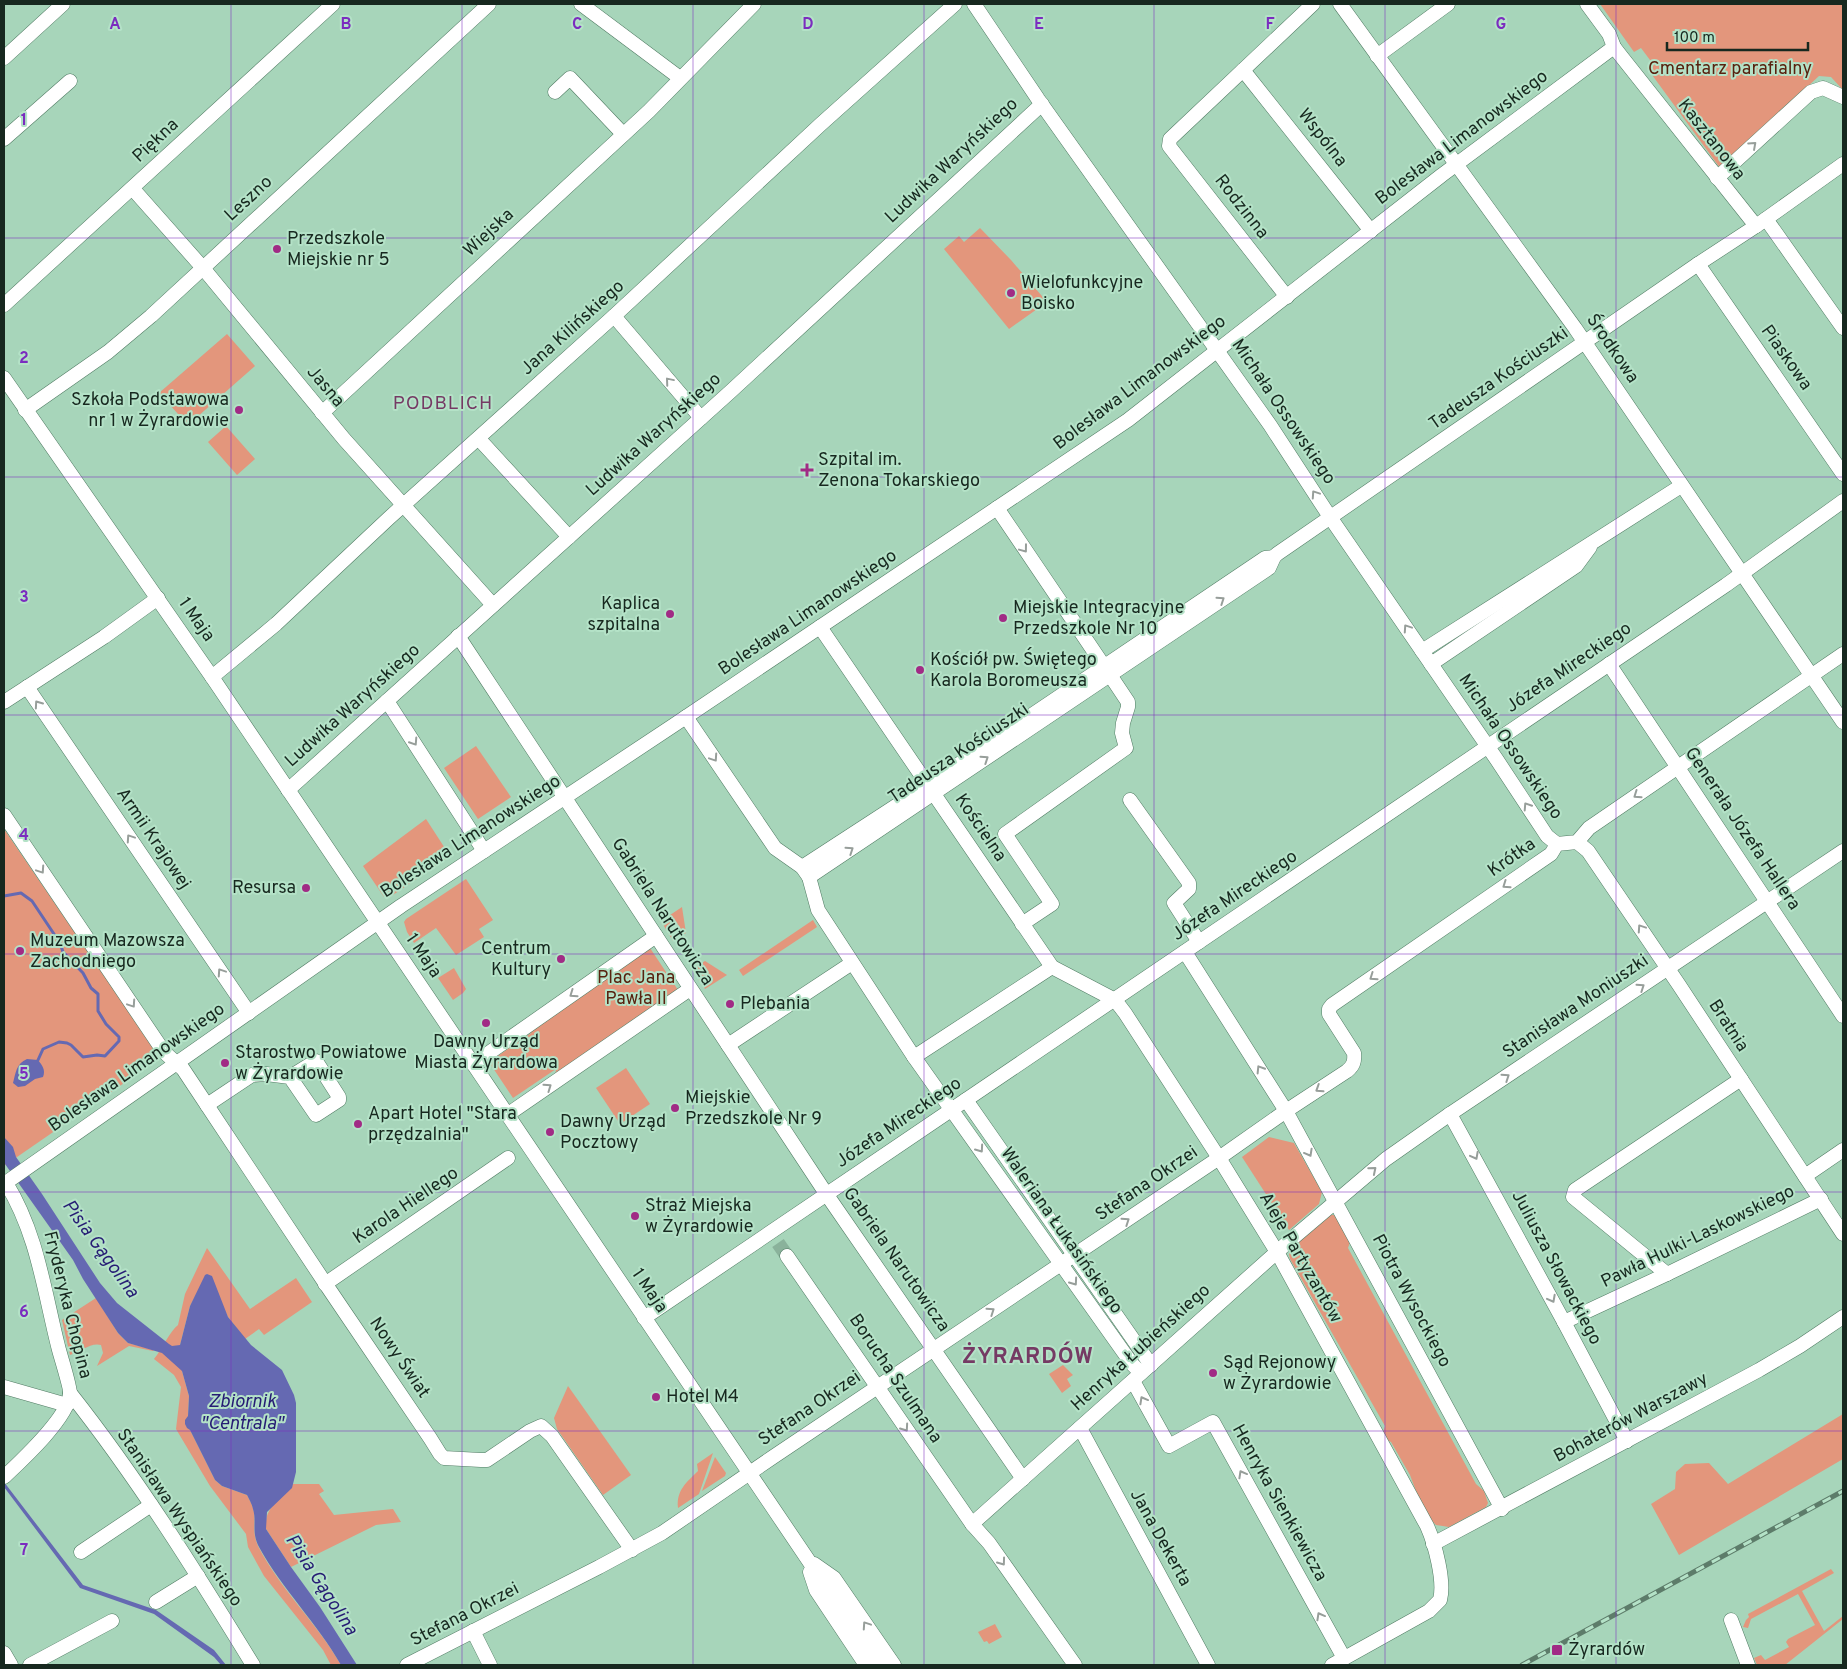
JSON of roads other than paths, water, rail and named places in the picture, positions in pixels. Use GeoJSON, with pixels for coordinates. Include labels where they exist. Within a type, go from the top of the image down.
{"type":"FeatureCollection","features":[{"type":"Feature","properties":{"kind":"street"},"geometry":{"type":"LineString","coordinates":[[4,58],[64,4]]}},
{"type":"Feature","properties":{"kind":"street","name":"Piękna"},"geometry":{"type":"LineString","coordinates":[[4,305],[333,4]]}},
{"type":"Feature","properties":{"kind":"street","name":"Leszno"},"geometry":{"type":"LineString","coordinates":[[25,410],[108,352],[150,316],[489,4]]}},
{"type":"Feature","properties":{"kind":"street"},"geometry":{"type":"LineString","coordinates":[[581,4],[680,78]]}},
{"type":"Feature","properties":{"kind":"street","name":"Jana Kilińskiego"},"geometry":{"type":"LineString","coordinates":[[212,677],[276,624],[403,505],[614,316],[955,4]]}},
{"type":"Feature","properties":{"kind":"street","name":"Michała Ossowskiego"},"geometry":{"type":"LineString","coordinates":[[974,4],[1042,104],[1218,349],[1547,836],[1557,844]]}},
{"type":"Feature","properties":{"kind":"street"},"geometry":{"type":"LineString","coordinates":[[1243,70],[1313,4]]}},
{"type":"Feature","properties":{"kind":"street","name":"Środkowa"},"geometry":{"type":"LineString","coordinates":[[1340,4],[1529,263],[1843,722]]}},
{"type":"Feature","properties":{"kind":"street"},"geometry":{"type":"LineString","coordinates":[[1377,56],[1448,4]]}},
{"type":"Feature","properties":{"kind":"street","name":"Kasztanowa"},"geometry":{"type":"LineString","coordinates":[[1587,4],[1609,34],[1614,47],[1717,178],[1761,223],[1842,324]]}},
{"type":"Feature","properties":{"kind":"street","name":"Wiejska"},"geometry":{"type":"LineString","coordinates":[[322,413],[649,111],[751,5]]}},
{"type":"Feature","properties":{"kind":"street","name":"Bolesława Limanowskiego"},"geometry":{"type":"LineString","coordinates":[[7,1182],[378,922],[1128,420],[1456,164],[1614,47]]}},
{"type":"Feature","properties":{"kind":"street","name":"Rodzinna"},"geometry":{"type":"LineString","coordinates":[[1243,70],[1170,139],[1169,146],[1287,297]]}},
{"type":"Feature","properties":{"kind":"street","name":"Wspólna"},"geometry":{"type":"LineString","coordinates":[[1243,70],[1371,231]]}},
{"type":"Feature","properties":{"kind":"street"},"geometry":{"type":"LineString","coordinates":[[555,92],[570,78],[623,134]]}},
{"type":"Feature","properties":{"kind":"street"},"geometry":{"type":"LineString","coordinates":[[4,140],[70,80]]}},
{"type":"Feature","properties":{"kind":"street"},"geometry":{"type":"LineString","coordinates":[[1717,178],[1811,92],[1822,88],[1839,95],[1843,107]]}},
{"type":"Feature","properties":{"kind":"street","name":"Ludwika Waryńskiego"},"geometry":{"type":"LineString","coordinates":[[288,790],[701,418],[1042,104]]}},
{"type":"Feature","properties":{"kind":"street","name":"Tadeusza Kościuszki"},"geometry":{"type":"LineString","coordinates":[[805,872],[931,790],[1103,667],[1265,558],[1274,557],[1698,264],[1761,223],[1843,164]]}},
{"type":"Feature","properties":{"kind":"street","name":"Jasna"},"geometry":{"type":"LineString","coordinates":[[133,189],[203,268],[322,413],[493,605]]}},
{"type":"Feature","properties":{"kind":"street","name":"Piaskowa"},"geometry":{"type":"LineString","coordinates":[[1698,264],[1843,474]]}},
{"type":"Feature","properties":{"kind":"street"},"geometry":{"type":"LineString","coordinates":[[614,316],[701,418]]}},
{"type":"Feature","properties":{"kind":"street","name":"1 Maja"},"geometry":{"type":"LineString","coordinates":[[4,378],[212,677],[879,1665]]}},
{"type":"Feature","properties":{"kind":"street"},"geometry":{"type":"LineString","coordinates":[[478,439],[569,537]]}},
{"type":"Feature","properties":{"kind":"street"},"geometry":{"type":"LineString","coordinates":[[1422,651],[1596,538],[1681,486]]}},
{"type":"Feature","properties":{"kind":"street","name":"Józefa Mireckiego"},"geometry":{"type":"LineString","coordinates":[[644,1318],[775,1237],[827,1195],[1609,664],[1843,501]]}},
{"type":"Feature","properties":{"kind":"street"},"geometry":{"type":"LineString","coordinates":[[997,508],[1128,702],[1122,723],[1122,733],[1126,748],[1005,834],[1052,904],[1022,924]]}},
{"type":"Feature","properties":{"kind":"street"},"geometry":{"type":"LineString","coordinates":[[1431,664],[1576,566],[1596,538]]}},
{"type":"Feature","properties":{"kind":"street"},"geometry":{"type":"LineString","coordinates":[[4,702],[104,637],[158,598]]}},
{"type":"Feature","properties":{"kind":"street","name":"Kościelna"},"geometry":{"type":"LineString","coordinates":[[820,627],[1052,967],[1115,1000]]}},
{"type":"Feature","properties":{"kind":"street","name":"Gabriela Narutowicza"},"geometry":{"type":"LineString","coordinates":[[458,636],[827,1195],[1023,1479]]}},
{"type":"Feature","properties":{"kind":"street"},"geometry":{"type":"LineString","coordinates":[[1577,842],[1589,828],[1843,654]]}},
{"type":"Feature","properties":{"kind":"street","name":"Generała Józefa Hallera"},"geometry":{"type":"LineString","coordinates":[[1609,664],[1843,1016]]}},
{"type":"Feature","properties":{"kind":"street","name":"Armii Krajowej"},"geometry":{"type":"LineString","coordinates":[[27,687],[249,1013]]}},
{"type":"Feature","properties":{"kind":"street"},"geometry":{"type":"LineString","coordinates":[[387,701],[484,850]]}},
{"type":"Feature","properties":{"kind":"street"},"geometry":{"type":"LineString","coordinates":[[686,717],[775,848],[805,872]]}},
{"type":"Feature","properties":{"kind":"street"},"geometry":{"type":"LineString","coordinates":[[1130,800],[1189,883],[1189,889],[1174,903],[1199,942]]}},
{"type":"Feature","properties":{"kind":"street","name":"Nowy Świat"},"geometry":{"type":"LineString","coordinates":[[4,815],[164,1052],[183,1070],[208,1105],[325,1284],[442,1456],[449,1459],[487,1460],[530,1431],[541,1426],[552,1436],[632,1550]]}},
{"type":"Feature","properties":{"kind":"street","name":"Krótka"},"geometry":{"type":"LineString","coordinates":[[1286,1111],[1352,1066],[1355,1060],[1354,1054],[1329,1014],[1329,1009],[1332,1005],[1552,854],[1557,844],[1577,842]]}},
{"type":"Feature","properties":{"kind":"street","name":"Bratnia"},"geometry":{"type":"LineString","coordinates":[[1577,842],[1588,852],[1843,1234]]}},
{"type":"Feature","properties":{"kind":"street","name":"Stanisława Moniuszki"},"geometry":{"type":"LineString","coordinates":[[1335,1201],[1386,1159],[1450,1114],[1843,851]]}},
{"type":"Feature","properties":{"kind":"street","name":"Waleriana Łukasińskiego"},"geometry":{"type":"LineString","coordinates":[[805,872],[818,910],[914,1057],[1132,1364],[1142,1373]]}},
{"type":"Feature","properties":{"kind":"street"},"geometry":{"type":"LineString","coordinates":[[473,1064],[656,936]]}},
{"type":"Feature","properties":{"kind":"street","name":"Piotra Wysockiego"},"geometry":{"type":"LineString","coordinates":[[1185,952],[1286,1111],[1502,1509]]}},
{"type":"Feature","properties":{"kind":"street"},"geometry":{"type":"LineString","coordinates":[[728,1045],[852,963]]}},
{"type":"Feature","properties":{"kind":"street"},"geometry":{"type":"LineString","coordinates":[[914,1057],[1052,967]]}},
{"type":"Feature","properties":{"kind":"street"},"geometry":{"type":"LineString","coordinates":[[507,1115],[690,989]]}},
{"type":"Feature","properties":{"kind":"street","name":"Aleje Partyzantów"},"geometry":{"type":"LineString","coordinates":[[1115,1000],[1219,1158],[1277,1252],[1427,1526],[1433,1544],[1441,1587],[1441,1596],[1437,1603],[1424,1614],[1338,1662]]}},
{"type":"Feature","properties":{"kind":"street"},"geometry":{"type":"LineString","coordinates":[[208,1105],[252,1075],[266,1074],[290,1077]]}},
{"type":"Feature","properties":{"kind":"street"},"geometry":{"type":"LineString","coordinates":[[1667,1274],[1573,1197],[1575,1190],[1741,1079]]}},
{"type":"Feature","properties":{"kind":"street","name":"Waleriana Łukasińskiego"},"geometry":{"type":"LineString","coordinates":[[966,1100],[1074,1256],[1142,1373]]}},
{"type":"Feature","properties":{"kind":"street"},"geometry":{"type":"LineString","coordinates":[[1219,1158],[1286,1111]]}},
{"type":"Feature","properties":{"kind":"street","name":"Juliusza Słowackiego"},"geometry":{"type":"LineString","coordinates":[[1450,1114],[1627,1441]]}},
{"type":"Feature","properties":{"kind":"street","name":"Karola Hiellego"},"geometry":{"type":"LineString","coordinates":[[325,1284],[528,1145]]}},
{"type":"Feature","properties":{"kind":"street"},"geometry":{"type":"LineString","coordinates":[[1805,1176],[1843,1150]]}},
{"type":"Feature","properties":{"kind":"street","name":"Stefana Okrzei"},"geometry":{"type":"LineString","coordinates":[[407,1665],[662,1533],[1219,1158]]}},
{"type":"Feature","properties":{"kind":"street","name":"Fryderyka Chopina"},"geometry":{"type":"LineString","coordinates":[[7,1182],[15,1197],[39,1260],[69,1399],[61,1416],[7,1474]]}},
{"type":"Feature","properties":{"kind":"street","name":"Pawła Hulki-Laskowskiego"},"geometry":{"type":"LineString","coordinates":[[1564,1322],[1821,1199]]}},
{"type":"Feature","properties":{"kind":"street","name":"Henryka Łubieńskiego"},"geometry":{"type":"LineString","coordinates":[[972,1524],[1335,1201]]}},
{"type":"Feature","properties":{"kind":"street","name":"Borucha Szulmana"},"geometry":{"type":"LineString","coordinates":[[787,1256],[972,1524],[988,1543],[1075,1665]]}},
{"type":"Feature","properties":{"kind":"street","name":"Bohaterów Warszawy"},"geometry":{"type":"LineString","coordinates":[[1433,1544],[1502,1509],[1758,1370],[1800,1346],[1843,1317]]}},
{"type":"Feature","properties":{"kind":"street","name":"Henryka Sienkiewicza"},"geometry":{"type":"LineString","coordinates":[[1142,1373],[1169,1446],[1213,1422],[1338,1662]]}},
{"type":"Feature","properties":{"kind":"street"},"geometry":{"type":"LineString","coordinates":[[4,1387],[69,1399]]}},
{"type":"Feature","properties":{"kind":"street","name":"Stanisława Wyspiańskiego"},"geometry":{"type":"LineString","coordinates":[[69,1399],[90,1418],[198,1576],[253,1665]]}},
{"type":"Feature","properties":{"kind":"street","name":"Jana Dekerta"},"geometry":{"type":"LineString","coordinates":[[1080,1428],[1208,1665]]}},
{"type":"Feature","properties":{"kind":"street"},"geometry":{"type":"LineString","coordinates":[[81,1552],[150,1505]]}},
{"type":"Feature","properties":{"kind":"street","name":"1 Maja"},"geometry":{"type":"LineString","coordinates":[[806,1557],[816,1590],[866,1665]]}},
{"type":"Feature","properties":{"kind":"street","name":"1 Maja"},"geometry":{"type":"LineString","coordinates":[[806,1557],[834,1578],[894,1665]]}},
{"type":"Feature","properties":{"kind":"street"},"geometry":{"type":"LineString","coordinates":[[156,1602],[198,1576]]}},
{"type":"Feature","properties":{"kind":"street"},"geometry":{"type":"LineString","coordinates":[[1731,1620],[1748,1665]]}},
{"type":"Feature","properties":{"kind":"street"},"geometry":{"type":"LineString","coordinates":[[30,1665],[112,1621]]}},
{"type":"Feature","properties":{"kind":"street"},"geometry":{"type":"LineString","coordinates":[[473,1632],[490,1665]]}},
{"type":"Feature","properties":{"kind":"street"},"geometry":{"type":"LineString","coordinates":[[4,1653],[10,1665]]}},
{"type":"Feature","properties":{"kind":"water"},"geometry":{"type":"Polygon","coordinates":[[[27,1059],[38,1060],[44,1070],[44,1074],[43,1077],[35,1079],[25,1086],[18,1087],[13,1083],[16,1072],[21,1063],[27,1059]]]}},
{"type":"Feature","properties":{"kind":"water","name":"Zbiornik \"Centrala\""},"geometry":{"type":"Polygon","coordinates":[[[4,1137],[13,1147],[16,1157],[100,1283],[117,1303],[172,1346],[180,1345],[190,1306],[205,1275],[212,1276],[228,1317],[251,1345],[282,1370],[296,1403],[296,1472],[292,1488],[267,1512],[266,1529],[320,1607],[357,1665],[341,1665],[268,1562],[257,1542],[254,1514],[247,1495],[222,1486],[215,1480],[190,1430],[185,1424],[188,1416],[189,1396],[182,1371],[162,1353],[128,1343],[118,1333],[73,1260],[4,1165],[4,1137]]]}},
{"type":"Feature","properties":{"kind":"water"},"geometry":{"type":"Polygon","coordinates":[[[4,1482],[83,1585],[156,1610],[214,1650],[226,1665],[221,1665],[214,1657],[154,1614],[80,1588],[4,1487],[4,1482]]]}},
{"type":"Feature","properties":{"kind":"waterway"},"geometry":{"type":"LineString","coordinates":[[4,896],[21,893],[32,901],[60,943],[63,952],[83,973],[91,988],[98,994],[98,1011],[106,1024],[119,1037],[119,1041],[105,1056],[83,1057],[71,1045],[59,1042],[43,1049],[38,1060]]}},
{"type":"Feature","properties":{"kind":"tunnel"},"geometry":{"type":"LineString","coordinates":[[778,1243],[787,1256]]}},
{"type":"Feature","properties":{"kind":"railway"},"geometry":{"type":"LineString","coordinates":[[1522,1665],[1843,1491]]}},
{"type":"Feature","properties":{"kind":"place","name":"Przedszkole Miejskie nr 5"},"geometry":{"type":"Point","coordinates":[277,249]}},
{"type":"Feature","properties":{"kind":"place","name":"Wielofunkcyjne Boisko"},"geometry":{"type":"Point","coordinates":[1011,293]}},
{"type":"Feature","properties":{"kind":"place","name":"Szkoła Podstawowa nr 1 w Żyrardowie"},"geometry":{"type":"Point","coordinates":[239,410]}},
{"type":"Feature","properties":{"kind":"place","name":"Szpital im. Zenona Tokarskiego"},"geometry":{"type":"Point","coordinates":[807,470]}},
{"type":"Feature","properties":{"kind":"place","name":"Kaplica szpitalna"},"geometry":{"type":"Point","coordinates":[670,614]}},
{"type":"Feature","properties":{"kind":"place","name":"Miejskie Integracyjne Przedszkole Nr 10"},"geometry":{"type":"Point","coordinates":[1003,618]}},
{"type":"Feature","properties":{"kind":"place","name":"Kościół pw. Świętego Karola Boromeusza"},"geometry":{"type":"Point","coordinates":[920,670]}},
{"type":"Feature","properties":{"kind":"place","name":"Resursa"},"geometry":{"type":"Point","coordinates":[306,888]}},
{"type":"Feature","properties":{"kind":"place","name":"Muzeum Mazowsza Zachodniego"},"geometry":{"type":"Point","coordinates":[20,951]}},
{"type":"Feature","properties":{"kind":"place","name":"Centrum Kultury"},"geometry":{"type":"Point","coordinates":[561,959]}},
{"type":"Feature","properties":{"kind":"place","name":"Plebania"},"geometry":{"type":"Point","coordinates":[730,1004]}},
{"type":"Feature","properties":{"kind":"place","name":"Dawny Urząd Miasta Żyrardowa"},"geometry":{"type":"Point","coordinates":[486,1023]}},
{"type":"Feature","properties":{"kind":"place","name":"Starostwo Powiatowe w Żyrardowie"},"geometry":{"type":"Point","coordinates":[225,1063]}},
{"type":"Feature","properties":{"kind":"place","name":"Miejskie Przedszkole Nr 9"},"geometry":{"type":"Point","coordinates":[675,1108]}},
{"type":"Feature","properties":{"kind":"place","name":"Apart Hotel \"Stara przędzalnia\""},"geometry":{"type":"Point","coordinates":[358,1124]}},
{"type":"Feature","properties":{"kind":"place","name":"Dawny Urząd Pocztowy"},"geometry":{"type":"Point","coordinates":[550,1132]}},
{"type":"Feature","properties":{"kind":"place","name":"Straż Miejska w Żyrardowie"},"geometry":{"type":"Point","coordinates":[635,1216]}},
{"type":"Feature","properties":{"kind":"place","name":"Sąd Rejonowy w Żyrardowie"},"geometry":{"type":"Point","coordinates":[1213,1373]}},
{"type":"Feature","properties":{"kind":"place","name":"Hotel M4"},"geometry":{"type":"Point","coordinates":[656,1397]}},
{"type":"Feature","properties":{"kind":"place","name":"Żyrardów"},"geometry":{"type":"Point","coordinates":[1557,1650]}},
{"type":"Feature","properties":{"kind":"district","name":"PODBLICH"},"geometry":{"type":"Point","coordinates":[443,404]}},
{"type":"Feature","properties":{"kind":"district","name":"ŻYRARDÓW"},"geometry":{"type":"Point","coordinates":[1028,1357]}},
{"type":"Feature","properties":{"kind":"park label","name":"Cmentarz parafialny"},"geometry":{"type":"Point","coordinates":[1730,69]}},
{"type":"Feature","properties":{"kind":"park label","name":"Plac Jana Pawła II"},"geometry":{"type":"Point","coordinates":[636,988]}},
{"type":"Feature","properties":{"kind":"water label","name":"Pisia Gągolina"},"geometry":{"type":"Point","coordinates":[100,1249]}},
{"type":"Feature","properties":{"kind":"water label","name":"Pisia Gągolina"},"geometry":{"type":"Point","coordinates":[321,1585]}}]}
